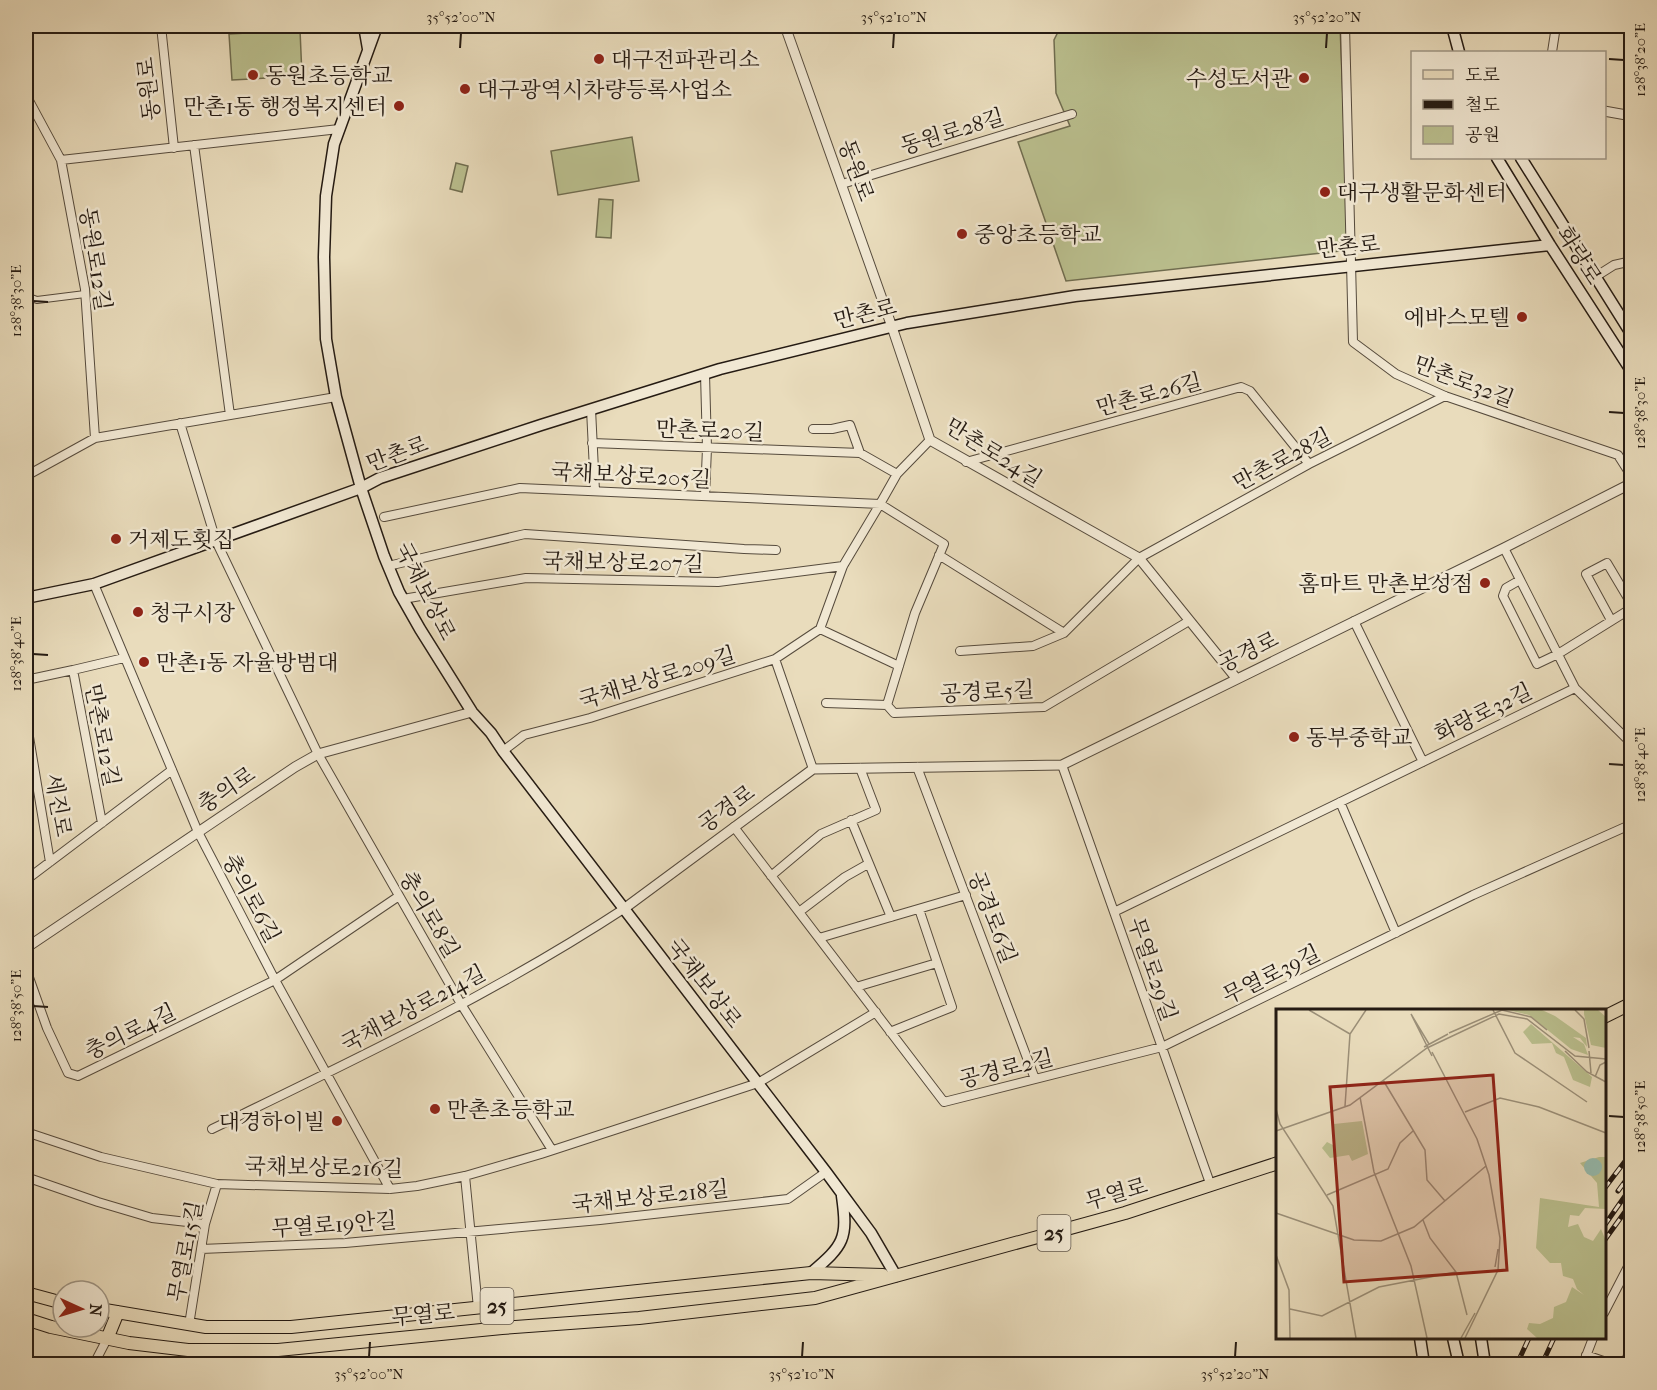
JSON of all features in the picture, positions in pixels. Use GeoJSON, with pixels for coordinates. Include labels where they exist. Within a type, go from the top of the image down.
{"type":"FeatureCollection","features":[{"type":"Feature","properties":{"kind":"main road"},"geometry":{"type":"LineString","coordinates":[[364,26],[368,49]]}},
{"type":"Feature","properties":{"kind":"main road","name":"국채보상로"},"geometry":{"type":"LineString","coordinates":[[377,26],[339,129],[330,164],[324,256],[326,339],[336,397],[361,488],[388,566],[403,599],[472,712],[491,733],[842,1193],[871,1233],[896,1276]]}},
{"type":"Feature","properties":{"kind":"main road"},"geometry":{"type":"LineString","coordinates":[[1452,26],[1460,51]]}},
{"type":"Feature","properties":{"kind":"main road","name":"화랑로"},"geometry":{"type":"LineString","coordinates":[[1498,159],[1550,246],[1632,372]]}},
{"type":"Feature","properties":{"kind":"main road","name":"화랑로"},"geometry":{"type":"LineString","coordinates":[[1522,159],[1632,335]]}},
{"type":"Feature","properties":{"kind":"main road","name":"만촌로"},"geometry":{"type":"LineString","coordinates":[[26,598],[94,584],[361,488],[380,478],[591,409],[705,374],[907,323],[1075,296],[1351,265],[1550,246]]}},
{"type":"Feature","properties":{"kind":"main road"},"geometry":{"type":"LineString","coordinates":[[1606,1016],[1632,1003]]}},
{"type":"Feature","properties":{"kind":"main road","name":"무열로"},"geometry":{"type":"LineString","coordinates":[[107,1339],[188,1350],[278,1350],[502,1328],[639,1318],[815,1298],[1114,1216],[1276,1164]]}},
{"type":"Feature","properties":{"kind":"main road"},"geometry":{"type":"LineString","coordinates":[[811,1273],[830,1257],[844,1235],[845,1218],[842,1193]]}},
{"type":"Feature","properties":{"kind":"main road","name":"무열로"},"geometry":{"type":"LineString","coordinates":[[111,1311],[189,1325],[291,1327],[811,1273],[896,1276]]}},
{"type":"Feature","properties":{"kind":"main road"},"geometry":{"type":"LineString","coordinates":[[26,1293],[51,1300]]}},
{"type":"Feature","properties":{"kind":"main road"},"geometry":{"type":"LineString","coordinates":[[111,1329],[118,1312]]}},
{"type":"Feature","properties":{"kind":"main road","name":"무열로"},"geometry":{"type":"LineString","coordinates":[[26,1319],[51,1327]]}},
{"type":"Feature","properties":{"kind":"main road"},"geometry":{"type":"LineString","coordinates":[[1420,1339],[1424,1365]]}},
{"type":"Feature","properties":{"kind":"main road"},"geometry":{"type":"LineString","coordinates":[[1453,1339],[1459,1365]]}},
{"type":"Feature","properties":{"kind":"main road"},"geometry":{"type":"LineString","coordinates":[[1481,1339],[1485,1365]]}},
{"type":"Feature","properties":{"kind":"street","name":"동원로"},"geometry":{"type":"LineString","coordinates":[[161,26],[174,148]]}},
{"type":"Feature","properties":{"kind":"street","name":"동원로"},"geometry":{"type":"LineString","coordinates":[[785,26],[892,327]]}},
{"type":"Feature","properties":{"kind":"street"},"geometry":{"type":"LineString","coordinates":[[1345,26],[1351,265]]}},
{"type":"Feature","properties":{"kind":"street"},"geometry":{"type":"LineString","coordinates":[[1552,51],[1556,26]]}},
{"type":"Feature","properties":{"kind":"street","name":"동원로12길"},"geometry":{"type":"LineString","coordinates":[[26,95],[61,160],[85,294],[95,438]]}},
{"type":"Feature","properties":{"kind":"street"},"geometry":{"type":"LineString","coordinates":[[1606,111],[1632,116]]}},
{"type":"Feature","properties":{"kind":"street","name":"동원로28길"},"geometry":{"type":"LineString","coordinates":[[842,184],[1072,114]]}},
{"type":"Feature","properties":{"kind":"street"},"geometry":{"type":"LineString","coordinates":[[61,160],[339,129]]}},
{"type":"Feature","properties":{"kind":"street"},"geometry":{"type":"LineString","coordinates":[[194,145],[230,415]]}},
{"type":"Feature","properties":{"kind":"street"},"geometry":{"type":"LineString","coordinates":[[1595,277],[1614,265],[1632,261]]}},
{"type":"Feature","properties":{"kind":"street","name":"만촌로32길"},"geometry":{"type":"LineString","coordinates":[[1351,265],[1353,342],[1396,374],[1445,396],[1618,455],[1632,477]]}},
{"type":"Feature","properties":{"kind":"street"},"geometry":{"type":"LineString","coordinates":[[26,296],[37,300],[85,294]]}},
{"type":"Feature","properties":{"kind":"street","name":"만촌로24길"},"geometry":{"type":"LineString","coordinates":[[892,327],[930,440],[1139,558],[1236,678]]}},
{"type":"Feature","properties":{"kind":"street"},"geometry":{"type":"LineString","coordinates":[[705,374],[707,448],[705,496]]}},
{"type":"Feature","properties":{"kind":"street","name":"만촌로26길"},"geometry":{"type":"LineString","coordinates":[[966,462],[1241,387],[1250,391],[1309,464]]}},
{"type":"Feature","properties":{"kind":"street","name":"만촌로28길"},"geometry":{"type":"LineString","coordinates":[[1139,558],[1309,464],[1445,396]]}},
{"type":"Feature","properties":{"kind":"street"},"geometry":{"type":"LineString","coordinates":[[26,476],[95,438],[336,397]]}},
{"type":"Feature","properties":{"kind":"street"},"geometry":{"type":"LineString","coordinates":[[591,409],[595,491]]}},
{"type":"Feature","properties":{"kind":"street"},"geometry":{"type":"LineString","coordinates":[[180,423],[216,541]]}},
{"type":"Feature","properties":{"kind":"street"},"geometry":{"type":"LineString","coordinates":[[813,429],[832,429],[850,425],[860,453]]}},
{"type":"Feature","properties":{"kind":"street"},"geometry":{"type":"LineString","coordinates":[[899,666],[820,629],[843,566],[897,474],[930,440]]}},
{"type":"Feature","properties":{"kind":"street","name":"만촌로20길"},"geometry":{"type":"LineString","coordinates":[[592,443],[860,453],[897,474]]}},
{"type":"Feature","properties":{"kind":"street","name":"공경로"},"geometry":{"type":"LineString","coordinates":[[625,908],[813,769],[1062,765],[1632,483]]}},
{"type":"Feature","properties":{"kind":"street","name":"국채보상로205길"},"geometry":{"type":"LineString","coordinates":[[384,517],[520,488],[880,504]]}},
{"type":"Feature","properties":{"kind":"street"},"geometry":{"type":"LineString","coordinates":[[880,504],[944,544],[915,613],[887,705]]}},
{"type":"Feature","properties":{"kind":"street","name":"국채보상로207길"},"geometry":{"type":"LineString","coordinates":[[388,566],[525,534],[776,550]]}},
{"type":"Feature","properties":{"kind":"street","name":"충의로8길"},"geometry":{"type":"LineString","coordinates":[[216,541],[318,754],[461,1004],[552,1150]]}},
{"type":"Feature","properties":{"kind":"street"},"geometry":{"type":"LineString","coordinates":[[1504,548],[1575,688],[1630,741]]}},
{"type":"Feature","properties":{"kind":"street"},"geometry":{"type":"LineString","coordinates":[[939,555],[1064,633]]}},
{"type":"Feature","properties":{"kind":"street"},"geometry":{"type":"LineString","coordinates":[[960,651],[1033,646],[1064,633],[1139,558]]}},
{"type":"Feature","properties":{"kind":"street"},"geometry":{"type":"LineString","coordinates":[[1520,580],[1506,588],[1503,596],[1537,664],[1558,654],[1632,607],[1607,563],[1586,574],[1611,620]]}},
{"type":"Feature","properties":{"kind":"street","name":"국채보상로207길"},"geometry":{"type":"LineString","coordinates":[[403,599],[526,578],[718,582],[843,566]]}},
{"type":"Feature","properties":{"kind":"street","name":"만촌로12길"},"geometry":{"type":"LineString","coordinates":[[94,584],[198,832]]}},
{"type":"Feature","properties":{"kind":"street","name":"공경로5길"},"geometry":{"type":"LineString","coordinates":[[826,703],[887,705],[894,713],[1044,707],[1189,621]]}},
{"type":"Feature","properties":{"kind":"street"},"geometry":{"type":"LineString","coordinates":[[1354,621],[1423,762]]}},
{"type":"Feature","properties":{"kind":"street","name":"국채보상로209길"},"geometry":{"type":"LineString","coordinates":[[503,751],[524,735],[590,718],[775,659],[820,629]]}},
{"type":"Feature","properties":{"kind":"street","name":"만촌로12길"},"geometry":{"type":"LineString","coordinates":[[102,823],[73,670],[124,658]]}},
{"type":"Feature","properties":{"kind":"street"},"geometry":{"type":"LineString","coordinates":[[775,659],[813,769]]}},
{"type":"Feature","properties":{"kind":"street"},"geometry":{"type":"LineString","coordinates":[[26,680],[73,670]]}},
{"type":"Feature","properties":{"kind":"street","name":"화랑로32길"},"geometry":{"type":"LineString","coordinates":[[1114,912],[1575,688]]}},
{"type":"Feature","properties":{"kind":"street","name":"충의로"},"geometry":{"type":"LineString","coordinates":[[26,948],[295,767],[318,754],[472,712]]}},
{"type":"Feature","properties":{"kind":"street","name":"세진로"},"geometry":{"type":"LineString","coordinates":[[26,719],[50,862]]}},
{"type":"Feature","properties":{"kind":"street","name":"무열로29길"},"geometry":{"type":"LineString","coordinates":[[1062,765],[1211,1186]]}},
{"type":"Feature","properties":{"kind":"street","name":"공경로6길"},"geometry":{"type":"LineString","coordinates":[[917,767],[1035,1079]]}},
{"type":"Feature","properties":{"kind":"street"},"geometry":{"type":"LineString","coordinates":[[771,876],[821,834],[876,810],[860,768]]}},
{"type":"Feature","properties":{"kind":"street","name":"세진로"},"geometry":{"type":"LineString","coordinates":[[26,880],[172,770]]}},
{"type":"Feature","properties":{"kind":"street"},"geometry":{"type":"LineString","coordinates":[[1340,802],[1396,933]]}},
{"type":"Feature","properties":{"kind":"street"},"geometry":{"type":"LineString","coordinates":[[851,820],[891,917]]}},
{"type":"Feature","properties":{"kind":"street","name":"무열로39길"},"geometry":{"type":"LineString","coordinates":[[1162,1047],[1473,895],[1632,824]]}},
{"type":"Feature","properties":{"kind":"street","name":"공경로2길"},"geometry":{"type":"LineString","coordinates":[[734,827],[944,1102],[1162,1047]]}},
{"type":"Feature","properties":{"kind":"street","name":"충의로6길"},"geometry":{"type":"LineString","coordinates":[[198,832],[275,980],[390,1189]]}},
{"type":"Feature","properties":{"kind":"street"},"geometry":{"type":"LineString","coordinates":[[799,912],[845,877],[868,864]]}},
{"type":"Feature","properties":{"kind":"street"},"geometry":{"type":"LineString","coordinates":[[819,938],[966,895]]}},
{"type":"Feature","properties":{"kind":"street","name":"충의로6길"},"geometry":{"type":"LineString","coordinates":[[275,980],[399,896]]}},
{"type":"Feature","properties":{"kind":"street","name":"국채보상로214길"},"geometry":{"type":"LineString","coordinates":[[212,1129],[326,1074],[507,980],[625,908]]}},
{"type":"Feature","properties":{"kind":"street"},"geometry":{"type":"LineString","coordinates":[[890,1032],[952,1007],[919,909]]}},
{"type":"Feature","properties":{"kind":"street"},"geometry":{"type":"LineString","coordinates":[[856,987],[937,963]]}},
{"type":"Feature","properties":{"kind":"street","name":"충의로4길"},"geometry":{"type":"LineString","coordinates":[[26,969],[47,1028],[68,1073],[78,1077],[275,980]]}},
{"type":"Feature","properties":{"kind":"street"},"geometry":{"type":"LineString","coordinates":[[758,1083],[876,1012]]}},
{"type":"Feature","properties":{"kind":"street","name":"국채보상로216길"},"geometry":{"type":"LineString","coordinates":[[26,1132],[101,1157],[217,1184],[390,1189],[465,1176],[758,1083]]}},
{"type":"Feature","properties":{"kind":"street","name":"국채보상로218길"},"geometry":{"type":"LineString","coordinates":[[469,1232],[789,1199],[826,1172]]}},
{"type":"Feature","properties":{"kind":"street"},"geometry":{"type":"LineString","coordinates":[[465,1176],[478,1308]]}},
{"type":"Feature","properties":{"kind":"street"},"geometry":{"type":"LineString","coordinates":[[26,1177],[152,1218],[205,1224]]}},
{"type":"Feature","properties":{"kind":"street","name":"무열로15길"},"geometry":{"type":"LineString","coordinates":[[189,1325],[205,1224],[217,1184]]}},
{"type":"Feature","properties":{"kind":"street","name":"무열로19안길"},"geometry":{"type":"LineString","coordinates":[[201,1250],[345,1243],[469,1232]]}},
{"type":"Feature","properties":{"kind":"street"},"geometry":{"type":"LineString","coordinates":[[1606,1311],[1632,1259]]}},
{"type":"Feature","properties":{"kind":"street"},"geometry":{"type":"LineString","coordinates":[[94,1365],[107,1339]]}},
{"type":"Feature","properties":{"kind":"street"},"geometry":{"type":"LineString","coordinates":[[1583,1365],[1593,1339]]}},
{"type":"Feature","properties":{"kind":"street"},"geometry":{"type":"LineString","coordinates":[[1625,1365],[1630,1349]]}},
{"type":"Feature","properties":{"kind":"street"},"geometry":{"type":"LineString","coordinates":[[1586,1355],[1612,1365]]}},
{"type":"Feature","properties":{"kind":"green space"},"geometry":{"type":"Polygon","coordinates":[[[1061,26],[1340,26],[1349,250],[1066,281],[1018,142],[1070,126],[1056,93],[1054,40],[1061,26]]]}},
{"type":"Feature","properties":{"kind":"green space"},"geometry":{"type":"Polygon","coordinates":[[[300,30],[302,76],[232,80],[229,34],[300,30]]]}},
{"type":"Feature","properties":{"kind":"green space"},"geometry":{"type":"Polygon","coordinates":[[[632,137],[639,181],[558,195],[551,151],[632,137]]]}},
{"type":"Feature","properties":{"kind":"green space"},"geometry":{"type":"Polygon","coordinates":[[[456,163],[468,166],[462,192],[450,189],[456,163]]]}},
{"type":"Feature","properties":{"kind":"green space"},"geometry":{"type":"Polygon","coordinates":[[[599,199],[613,200],[611,238],[596,237],[599,199]]]}},
{"type":"Feature","properties":{"kind":"railway"},"geometry":{"type":"LineString","coordinates":[[1606,1186],[1632,1152]]}},
{"type":"Feature","properties":{"kind":"railway"},"geometry":{"type":"LineString","coordinates":[[1618,1191],[1632,1172]]}},
{"type":"Feature","properties":{"kind":"railway"},"geometry":{"type":"LineString","coordinates":[[1606,1223],[1632,1186]]}},
{"type":"Feature","properties":{"kind":"railway"},"geometry":{"type":"LineString","coordinates":[[1606,1238],[1632,1202]]}},
{"type":"Feature","properties":{"kind":"railway"},"geometry":{"type":"LineString","coordinates":[[1517,1364],[1529,1339]]}},
{"type":"Feature","properties":{"kind":"railway"},"geometry":{"type":"LineString","coordinates":[[1542,1364],[1554,1339]]}},
{"type":"Feature","properties":{"kind":"place","name":"대구전파관리소"},"geometry":{"type":"Point","coordinates":[599,59]}},
{"type":"Feature","properties":{"kind":"place","name":"동원초등학교"},"geometry":{"type":"Point","coordinates":[253,75]}},
{"type":"Feature","properties":{"kind":"place","name":"수성도서관"},"geometry":{"type":"Point","coordinates":[1304,78]}},
{"type":"Feature","properties":{"kind":"place","name":"대구광역시차량등록사업소"},"geometry":{"type":"Point","coordinates":[465,89]}},
{"type":"Feature","properties":{"kind":"place","name":"만촌1동 행정복지센터"},"geometry":{"type":"Point","coordinates":[399,106]}},
{"type":"Feature","properties":{"kind":"place","name":"대구생활문화센터"},"geometry":{"type":"Point","coordinates":[1325,192]}},
{"type":"Feature","properties":{"kind":"place","name":"중앙초등학교"},"geometry":{"type":"Point","coordinates":[962,234]}},
{"type":"Feature","properties":{"kind":"place","name":"에바스모텔"},"geometry":{"type":"Point","coordinates":[1522,317]}},
{"type":"Feature","properties":{"kind":"place","name":"거제도횟집"},"geometry":{"type":"Point","coordinates":[116,539]}},
{"type":"Feature","properties":{"kind":"place","name":"홈마트 만촌보성점"},"geometry":{"type":"Point","coordinates":[1485,583]}},
{"type":"Feature","properties":{"kind":"place","name":"청구시장"},"geometry":{"type":"Point","coordinates":[138,612]}},
{"type":"Feature","properties":{"kind":"place","name":"만촌1동 자율방범대"},"geometry":{"type":"Point","coordinates":[144,662]}},
{"type":"Feature","properties":{"kind":"place","name":"동부중학교"},"geometry":{"type":"Point","coordinates":[1294,737]}},
{"type":"Feature","properties":{"kind":"place","name":"만촌초등학교"},"geometry":{"type":"Point","coordinates":[435,1109]}},
{"type":"Feature","properties":{"kind":"place","name":"대경하이빌"},"geometry":{"type":"Point","coordinates":[337,1121]}}]}
